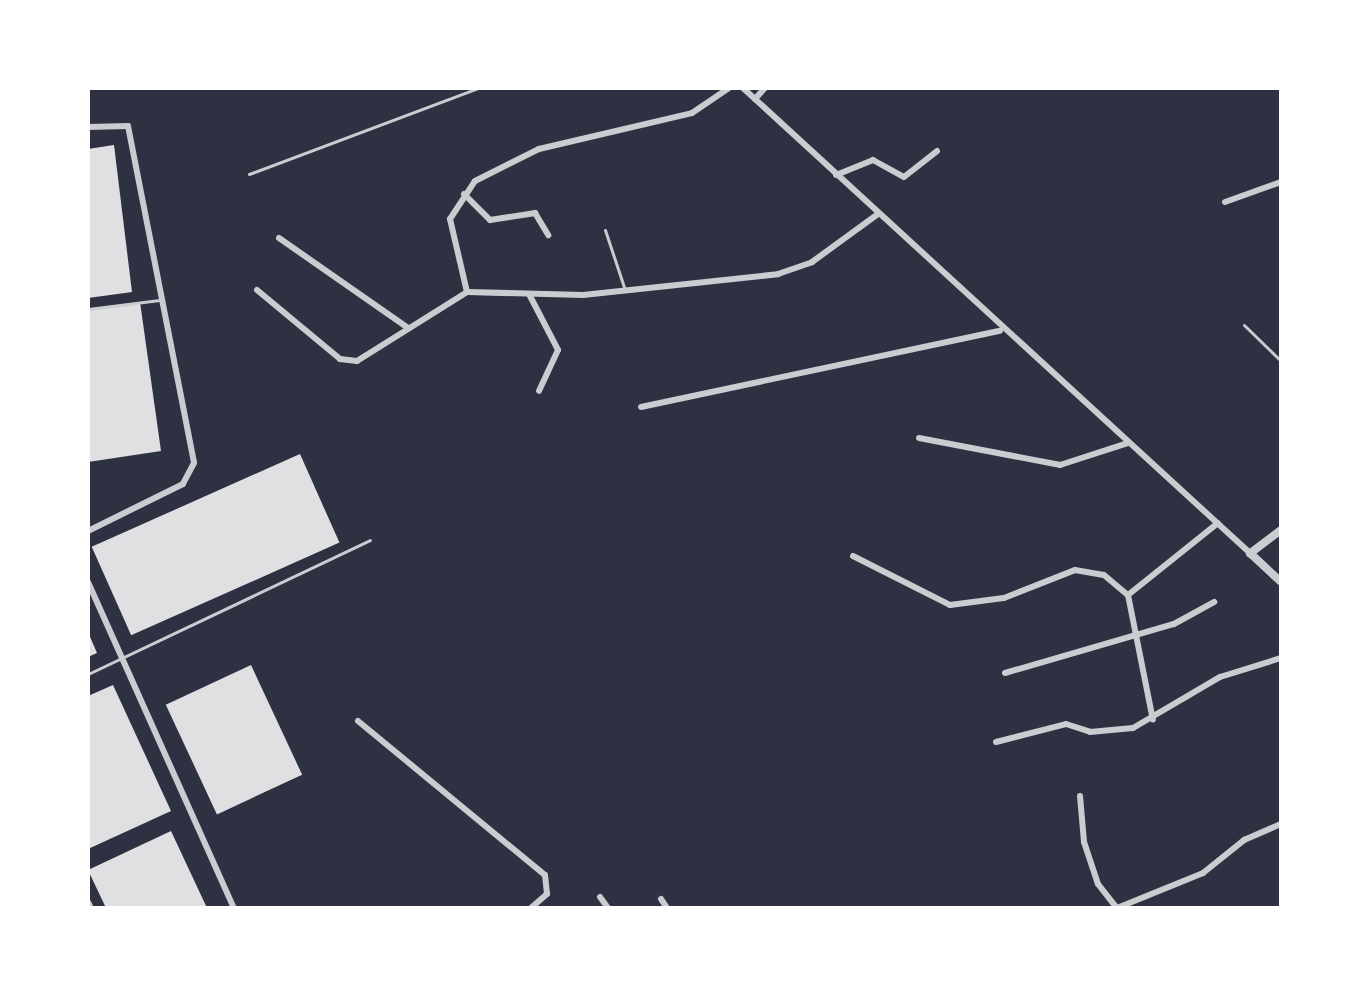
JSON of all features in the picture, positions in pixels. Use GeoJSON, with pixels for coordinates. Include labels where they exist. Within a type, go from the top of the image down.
{"type":"FeatureCollection","features":[{"type":"Feature","properties":{"kind":"street"},"geometry":{"type":"LineString","coordinates":[[467,292],[450,234],[464,194],[539,149],[692,113],[729,88]]}},
{"type":"Feature","properties":{"kind":"street"},"geometry":{"type":"LineString","coordinates":[[743,88],[1000,331],[1281,582]]}},
{"type":"Feature","properties":{"kind":"street"},"geometry":{"type":"LineString","coordinates":[[755,99],[765,88]]}},
{"type":"Feature","properties":{"kind":"street"},"geometry":{"type":"LineString","coordinates":[[88,127],[128,126],[159,300],[194,463],[183,484],[88,531]]}},
{"type":"Feature","properties":{"kind":"street"},"geometry":{"type":"LineString","coordinates":[[836,175],[873,160],[904,177],[937,151]]}},
{"type":"Feature","properties":{"kind":"street"},"geometry":{"type":"LineString","coordinates":[[1225,202],[1281,182]]}},
{"type":"Feature","properties":{"kind":"street"},"geometry":{"type":"LineString","coordinates":[[464,194],[490,220],[535,213],[548,235]]}},
{"type":"Feature","properties":{"kind":"street"},"geometry":{"type":"LineString","coordinates":[[257,290],[340,359],[371,356],[408,328],[467,292],[626,291],[778,274],[812,262],[878,214]]}},
{"type":"Feature","properties":{"kind":"street"},"geometry":{"type":"LineString","coordinates":[[279,238],[408,328]]}},
{"type":"Feature","properties":{"kind":"street"},"geometry":{"type":"LineString","coordinates":[[529,294],[558,350],[539,391]]}},
{"type":"Feature","properties":{"kind":"street"},"geometry":{"type":"LineString","coordinates":[[641,407],[1000,331]]}},
{"type":"Feature","properties":{"kind":"street"},"geometry":{"type":"LineString","coordinates":[[919,438],[1060,465],[1128,443]]}},
{"type":"Feature","properties":{"kind":"street"},"geometry":{"type":"LineString","coordinates":[[1128,595],[1218,523]]}},
{"type":"Feature","properties":{"kind":"street"},"geometry":{"type":"LineString","coordinates":[[1250,553],[1281,530]]}},
{"type":"Feature","properties":{"kind":"street"},"geometry":{"type":"LineString","coordinates":[[853,556],[950,605],[1004,598],[1089,568],[1128,595],[1153,720]]}},
{"type":"Feature","properties":{"kind":"street"},"geometry":{"type":"LineString","coordinates":[[88,582],[234,908]]}},
{"type":"Feature","properties":{"kind":"street"},"geometry":{"type":"LineString","coordinates":[[1005,673],[1135,630],[1174,624],[1214,602]]}},
{"type":"Feature","properties":{"kind":"street"},"geometry":{"type":"LineString","coordinates":[[996,742],[1066,724],[1090,732],[1153,720],[1220,677],[1281,658]]}},
{"type":"Feature","properties":{"kind":"street"},"geometry":{"type":"LineString","coordinates":[[358,721],[545,875],[547,894],[531,908]]}},
{"type":"Feature","properties":{"kind":"street"},"geometry":{"type":"LineString","coordinates":[[1080,796],[1084,842],[1098,884],[1117,908],[1203,873],[1244,840],[1281,824]]}},
{"type":"Feature","properties":{"kind":"street"},"geometry":{"type":"LineString","coordinates":[[600,897],[608,908]]}},
{"type":"Feature","properties":{"kind":"street"},"geometry":{"type":"LineString","coordinates":[[661,899],[667,908]]}},
{"type":"Feature","properties":{"kind":"street"},"geometry":{"type":"LineString","coordinates":[[88,902],[91,908]]}},
{"type":"Feature","properties":{"kind":"lane"},"geometry":{"type":"LineString","coordinates":[[249,174],[478,88]]}},
{"type":"Feature","properties":{"kind":"lane"},"geometry":{"type":"LineString","coordinates":[[605,230],[626,291]]}},
{"type":"Feature","properties":{"kind":"lane"},"geometry":{"type":"LineString","coordinates":[[88,309],[159,300]]}},
{"type":"Feature","properties":{"kind":"lane"},"geometry":{"type":"LineString","coordinates":[[1244,325],[1281,361]]}},
{"type":"Feature","properties":{"kind":"lane"},"geometry":{"type":"LineString","coordinates":[[88,674],[370,540]]}},
{"type":"Feature","properties":{"kind":"building"},"geometry":{"type":"Polygon","coordinates":[[[114,145],[132,292],[88,298],[88,149],[114,145]]]}},
{"type":"Feature","properties":{"kind":"building"},"geometry":{"type":"Polygon","coordinates":[[[140,302],[161,451],[88,462],[88,310],[140,302]]]}},
{"type":"Feature","properties":{"kind":"building"},"geometry":{"type":"Polygon","coordinates":[[[300,454],[339,543],[131,635],[92,547],[300,454]]]}},
{"type":"Feature","properties":{"kind":"building"},"geometry":{"type":"Polygon","coordinates":[[[88,632],[97,653],[88,657],[88,632]]]}},
{"type":"Feature","properties":{"kind":"building"},"geometry":{"type":"Polygon","coordinates":[[[251,665],[302,775],[217,814],[166,705],[251,665]]]}},
{"type":"Feature","properties":{"kind":"building"},"geometry":{"type":"Polygon","coordinates":[[[113,685],[171,811],[88,849],[88,696],[113,685]]]}},
{"type":"Feature","properties":{"kind":"building"},"geometry":{"type":"Polygon","coordinates":[[[171,831],[207,908],[106,908],[88,870],[171,831]]]}}]}
